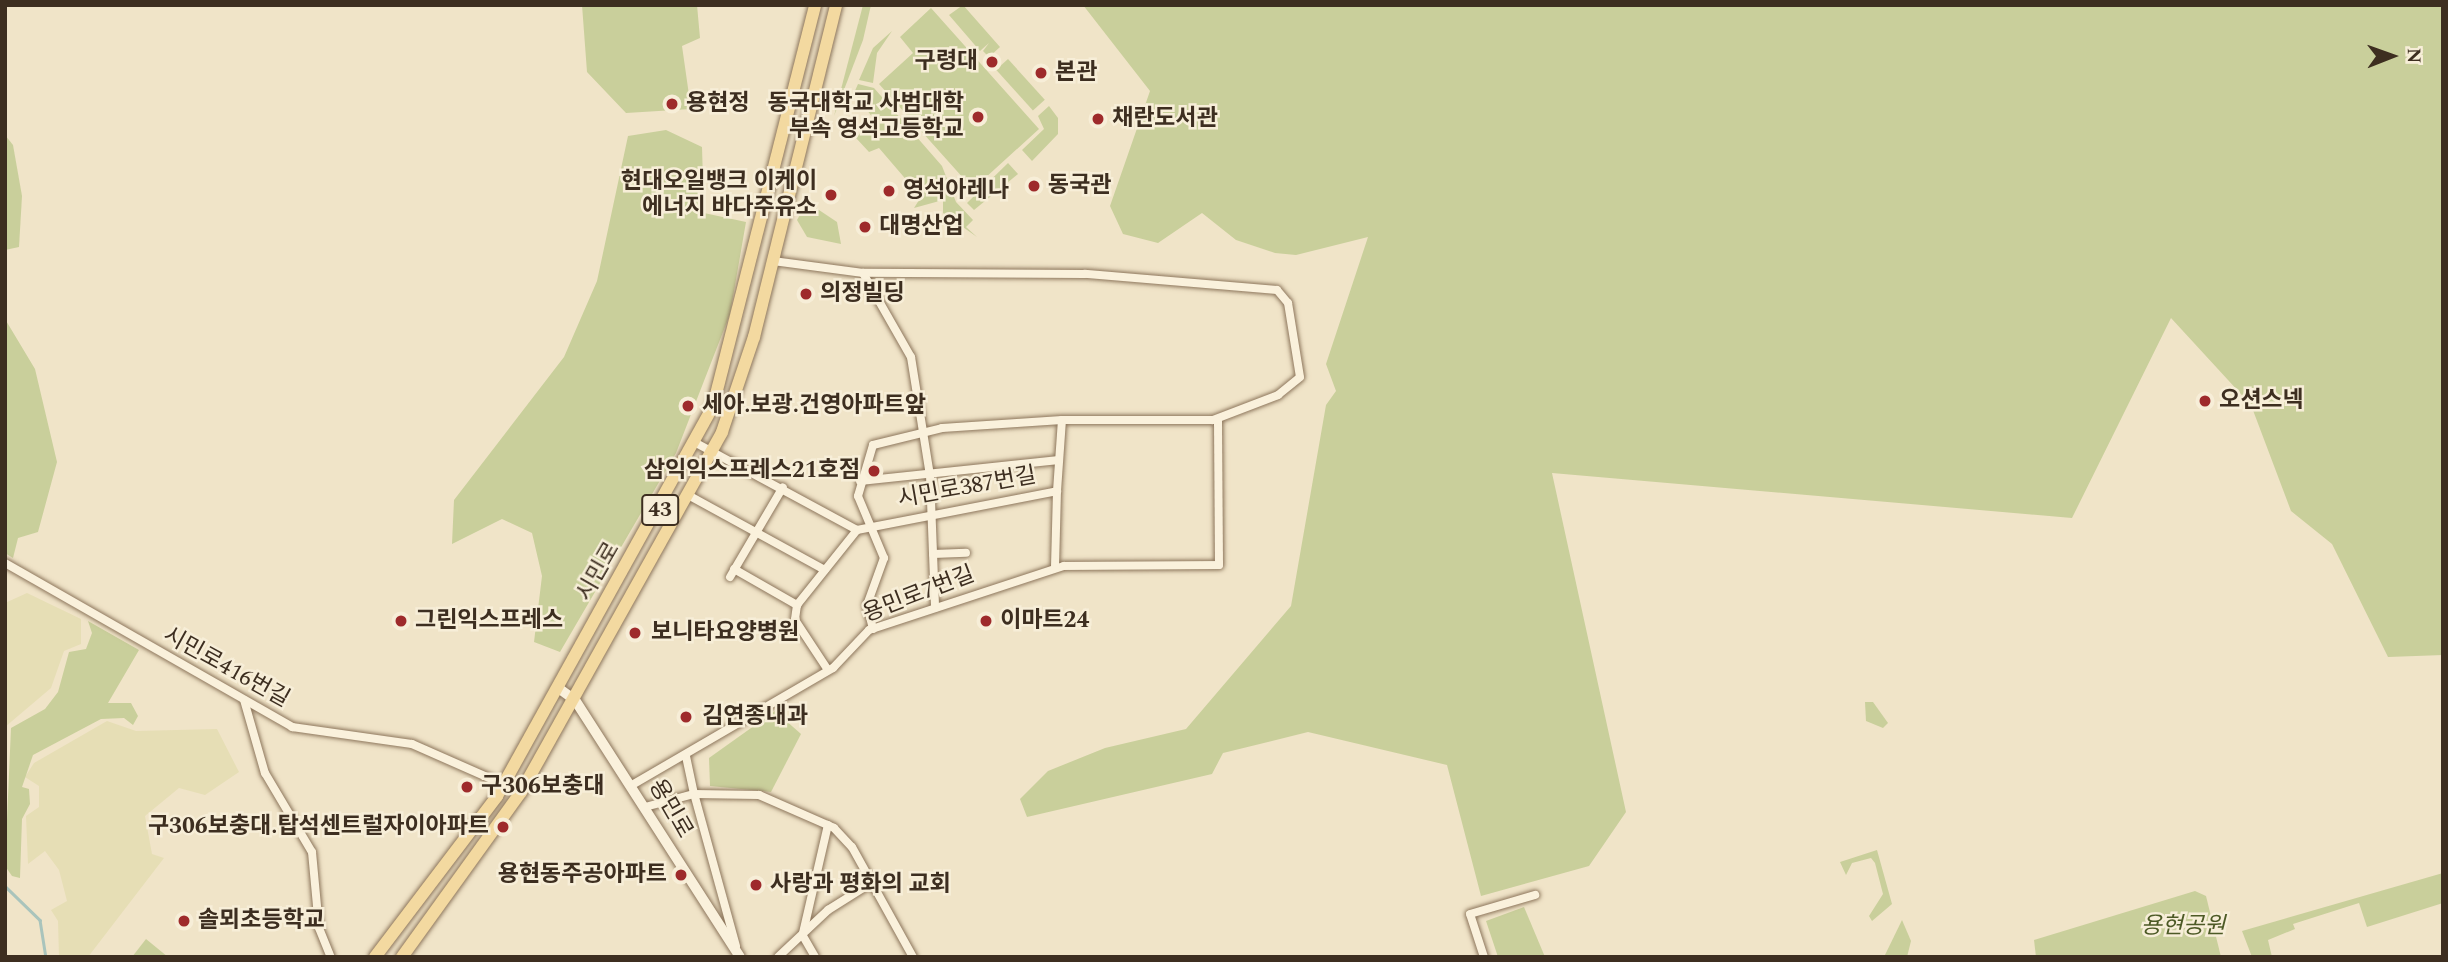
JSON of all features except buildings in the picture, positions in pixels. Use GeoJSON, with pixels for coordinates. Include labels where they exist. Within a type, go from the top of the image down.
{"type":"FeatureCollection","features":[{"type":"Feature","properties":{"kind":"main road","name":"시민로"},"geometry":{"type":"LineString","coordinates":[[374,957],[504,783],[696,443],[722,381],[815,5]]}},
{"type":"Feature","properties":{"kind":"main road","name":"시민로"},"geometry":{"type":"LineString","coordinates":[[402,957],[521,792],[712,452],[745,369],[836,5]]}},
{"type":"Feature","properties":{"kind":"street"},"geometry":{"type":"LineString","coordinates":[[773,261],[863,273],[1085,274],[1277,290],[1288,303],[1300,377],[1243,412],[1218,419],[1062,420],[925,430],[873,445],[860,481],[859,507],[872,527],[884,558],[867,605],[873,629]]}},
{"type":"Feature","properties":{"kind":"street"},"geometry":{"type":"LineString","coordinates":[[863,273],[911,357],[925,430],[930,475],[935,608]]}},
{"type":"Feature","properties":{"kind":"street","name":"용민로7번길"},"geometry":{"type":"LineString","coordinates":[[632,785],[828,670],[873,629],[1055,568],[1219,565],[1218,419]]}},
{"type":"Feature","properties":{"kind":"street","name":"시민로387번길"},"geometry":{"type":"LineString","coordinates":[[857,530],[1057,491],[1062,420]]}},
{"type":"Feature","properties":{"kind":"street"},"geometry":{"type":"LineString","coordinates":[[696,443],[783,487],[857,530],[797,605],[795,620],[828,670]]}},
{"type":"Feature","properties":{"kind":"street"},"geometry":{"type":"LineString","coordinates":[[860,481],[1059,460]]}},
{"type":"Feature","properties":{"kind":"street"},"geometry":{"type":"LineString","coordinates":[[783,487],[732,573],[797,605]]}},
{"type":"Feature","properties":{"kind":"street"},"geometry":{"type":"LineString","coordinates":[[1055,568],[1057,491]]}},
{"type":"Feature","properties":{"kind":"street"},"geometry":{"type":"LineString","coordinates":[[688,495],[825,570]]}},
{"type":"Feature","properties":{"kind":"street"},"geometry":{"type":"LineString","coordinates":[[933,554],[966,553]]}},
{"type":"Feature","properties":{"kind":"street","name":"시민로416번길"},"geometry":{"type":"LineString","coordinates":[[5,563],[292,727],[412,744],[521,792]]}},
{"type":"Feature","properties":{"kind":"street","name":"용민로"},"geometry":{"type":"LineString","coordinates":[[558,687],[575,700],[632,785],[690,886],[738,951]]}},
{"type":"Feature","properties":{"kind":"street"},"geometry":{"type":"LineString","coordinates":[[244,700],[265,773],[312,852],[319,928],[331,957]]}},
{"type":"Feature","properties":{"kind":"street"},"geometry":{"type":"LineString","coordinates":[[686,755],[694,794],[738,951]]}},
{"type":"Feature","properties":{"kind":"street"},"geometry":{"type":"LineString","coordinates":[[645,807],[694,794],[759,794],[828,825],[852,848],[912,957]]}},
{"type":"Feature","properties":{"kind":"street"},"geometry":{"type":"LineString","coordinates":[[815,957],[803,936],[828,825]]}},
{"type":"Feature","properties":{"kind":"street"},"geometry":{"type":"LineString","coordinates":[[778,957],[828,910],[871,884]]}},
{"type":"Feature","properties":{"kind":"street"},"geometry":{"type":"LineString","coordinates":[[1484,957],[1471,914],[1535,895]]}},
{"type":"Feature","properties":{"kind":"shaded area"},"geometry":{"type":"Polygon","coordinates":[[[27,593],[81,619],[81,644],[64,651],[51,688],[5,727],[5,603],[27,593]]]}},
{"type":"Feature","properties":{"kind":"shaded area"},"geometry":{"type":"Polygon","coordinates":[[[107,721],[136,731],[217,729],[239,772],[205,795],[179,788],[145,816],[152,854],[164,858],[88,957],[59,957],[58,921],[51,910],[67,901],[59,870],[45,851],[28,864],[26,816],[39,807],[39,786],[25,777],[34,763],[107,721]]]}},
{"type":"Feature","properties":{"kind":"green space"},"geometry":{"type":"Polygon","coordinates":[[[582,5],[697,5],[700,38],[682,46],[691,109],[626,113],[587,72],[582,5]]]}},
{"type":"Feature","properties":{"kind":"green space"},"geometry":{"type":"Polygon","coordinates":[[[863,5],[871,5],[863,40],[834,116],[863,5]]]}},
{"type":"Feature","properties":{"kind":"green space"},"geometry":{"type":"Polygon","coordinates":[[[963,5],[1000,47],[989,57],[983,51],[989,43],[980,51],[949,15],[963,5]]]}},
{"type":"Feature","properties":{"kind":"green space"},"geometry":{"type":"Polygon","coordinates":[[[1083,5],[2443,5],[2443,655],[2388,657],[2332,544],[2291,511],[2251,405],[2171,318],[2072,518],[1552,473],[1626,812],[1589,866],[1481,896],[1447,765],[1308,732],[1223,753],[1212,774],[1027,817],[1020,799],[1048,771],[1105,748],[1186,729],[1291,606],[1326,405],[1336,391],[1326,364],[1368,237],[1296,255],[1275,253],[1236,240],[1202,213],[1158,243],[1123,234],[1110,206],[1150,91],[1083,5]]]}},
{"type":"Feature","properties":{"kind":"green space"},"geometry":{"type":"Polygon","coordinates":[[[931,8],[1039,129],[973,189],[879,84],[913,53],[900,37],[931,8]]]}},
{"type":"Feature","properties":{"kind":"green space"},"geometry":{"type":"Polygon","coordinates":[[[892,31],[877,53],[873,83],[859,80],[873,48],[892,31]]]}},
{"type":"Feature","properties":{"kind":"green space"},"geometry":{"type":"Polygon","coordinates":[[[1008,59],[1045,100],[1033,111],[996,70],[1008,59]]]}},
{"type":"Feature","properties":{"kind":"green space"},"geometry":{"type":"Polygon","coordinates":[[[858,84],[874,88],[942,166],[956,202],[973,220],[966,227],[977,237],[943,213],[943,200],[914,208],[921,197],[879,148],[869,152],[856,138],[873,118],[854,93],[858,84]]]}},
{"type":"Feature","properties":{"kind":"green space"},"geometry":{"type":"Polygon","coordinates":[[[1049,106],[1058,118],[1058,134],[1032,161],[1022,150],[1044,129],[1038,116],[1049,106]]]}},
{"type":"Feature","properties":{"kind":"green space"},"geometry":{"type":"Polygon","coordinates":[[[666,130],[702,147],[704,213],[746,222],[730,314],[676,453],[560,652],[534,642],[542,576],[532,533],[502,519],[452,544],[454,500],[564,357],[597,281],[628,136],[666,130]]]}},
{"type":"Feature","properties":{"kind":"green space"},"geometry":{"type":"Polygon","coordinates":[[[5,135],[13,145],[22,196],[19,247],[5,250],[5,135]]]}},
{"type":"Feature","properties":{"kind":"green space"},"geometry":{"type":"Polygon","coordinates":[[[1008,163],[1018,174],[974,210],[967,203],[1008,163]]]}},
{"type":"Feature","properties":{"kind":"green space"},"geometry":{"type":"Polygon","coordinates":[[[807,202],[837,222],[841,244],[807,237],[797,220],[807,202]]]}},
{"type":"Feature","properties":{"kind":"green space"},"geometry":{"type":"Polygon","coordinates":[[[5,319],[35,369],[57,462],[38,532],[18,538],[13,558],[5,553],[5,319]]]}},
{"type":"Feature","properties":{"kind":"green space"},"geometry":{"type":"Polygon","coordinates":[[[88,621],[139,650],[108,703],[131,703],[138,716],[133,725],[124,718],[101,719],[33,755],[22,787],[29,789],[30,804],[22,819],[20,878],[12,876],[5,866],[11,728],[45,709],[58,692],[69,652],[86,649],[92,633],[88,621]]]}},
{"type":"Feature","properties":{"kind":"green space"},"geometry":{"type":"Polygon","coordinates":[[[1865,702],[1873,702],[1888,723],[1883,728],[1866,721],[1865,702]]]}},
{"type":"Feature","properties":{"kind":"green space"},"geometry":{"type":"Polygon","coordinates":[[[775,711],[801,734],[771,792],[710,786],[709,758],[775,711]]]}},
{"type":"Feature","properties":{"kind":"green space"},"geometry":{"type":"Polygon","coordinates":[[[1877,850],[1892,904],[1872,921],[1869,916],[1883,894],[1875,863],[1871,858],[1852,863],[1846,875],[1840,862],[1877,850]]]}},
{"type":"Feature","properties":{"kind":"green space"},"geometry":{"type":"Polygon","coordinates":[[[2443,873],[2443,903],[2367,927],[2359,903],[2293,924],[2295,929],[2268,940],[2272,957],[2252,957],[2242,931],[2443,873]]]}},
{"type":"Feature","properties":{"kind":"green space","name":"용현공원"},"geometry":{"type":"Polygon","coordinates":[[[2195,891],[2206,896],[2221,957],[2036,957],[2034,940],[2195,891]]]}},
{"type":"Feature","properties":{"kind":"green space"},"geometry":{"type":"Polygon","coordinates":[[[1524,907],[1545,957],[1498,957],[1486,921],[1524,907]]]}},
{"type":"Feature","properties":{"kind":"green space"},"geometry":{"type":"Polygon","coordinates":[[[1902,920],[1911,941],[1907,957],[1884,957],[1902,920]]]}},
{"type":"Feature","properties":{"kind":"green space"},"geometry":{"type":"Polygon","coordinates":[[[146,939],[168,957],[132,957],[146,939]]]}},
{"type":"Feature","properties":{"kind":"waterway"},"geometry":{"type":"LineString","coordinates":[[5,886],[40,920],[46,957]]}},
{"type":"Feature","properties":{"kind":"place","name":"구령대"},"geometry":{"type":"Point","coordinates":[992,62]}},
{"type":"Feature","properties":{"kind":"place","name":"본관"},"geometry":{"type":"Point","coordinates":[1041,73]}},
{"type":"Feature","properties":{"kind":"place","name":"용현정"},"geometry":{"type":"Point","coordinates":[672,104]}},
{"type":"Feature","properties":{"kind":"place","name":"동국대학교 사범대학 부속 영석고등학교"},"geometry":{"type":"Point","coordinates":[978,117]}},
{"type":"Feature","properties":{"kind":"place","name":"채란도서관"},"geometry":{"type":"Point","coordinates":[1098,119]}},
{"type":"Feature","properties":{"kind":"place","name":"동국관"},"geometry":{"type":"Point","coordinates":[1034,186]}},
{"type":"Feature","properties":{"kind":"place","name":"영석아레나"},"geometry":{"type":"Point","coordinates":[889,191]}},
{"type":"Feature","properties":{"kind":"place","name":"현대오일뱅크 이케이 에너지 바다주유소"},"geometry":{"type":"Point","coordinates":[831,195]}},
{"type":"Feature","properties":{"kind":"place","name":"대명산업"},"geometry":{"type":"Point","coordinates":[865,227]}},
{"type":"Feature","properties":{"kind":"place","name":"의정빌딩"},"geometry":{"type":"Point","coordinates":[806,294]}},
{"type":"Feature","properties":{"kind":"place","name":"오션스넥"},"geometry":{"type":"Point","coordinates":[2205,401]}},
{"type":"Feature","properties":{"kind":"place","name":"세아.보광.건영아파트앞"},"geometry":{"type":"Point","coordinates":[688,406]}},
{"type":"Feature","properties":{"kind":"place","name":"삼익익스프레스21호점"},"geometry":{"type":"Point","coordinates":[874,471]}},
{"type":"Feature","properties":{"kind":"place","name":"그린익스프레스"},"geometry":{"type":"Point","coordinates":[401,621]}},
{"type":"Feature","properties":{"kind":"place","name":"이마트24"},"geometry":{"type":"Point","coordinates":[986,621]}},
{"type":"Feature","properties":{"kind":"place","name":"보니타요양병원"},"geometry":{"type":"Point","coordinates":[635,633]}},
{"type":"Feature","properties":{"kind":"place","name":"김연종내과"},"geometry":{"type":"Point","coordinates":[686,717]}},
{"type":"Feature","properties":{"kind":"place","name":"구306보충대"},"geometry":{"type":"Point","coordinates":[467,787]}},
{"type":"Feature","properties":{"kind":"place","name":"구306보충대.탑석센트럴자이아파트"},"geometry":{"type":"Point","coordinates":[503,827]}},
{"type":"Feature","properties":{"kind":"place","name":"용현동주공아파트"},"geometry":{"type":"Point","coordinates":[681,875]}},
{"type":"Feature","properties":{"kind":"place","name":"사랑과 평화의 교회"},"geometry":{"type":"Point","coordinates":[756,885]}},
{"type":"Feature","properties":{"kind":"place","name":"솔뫼초등학교"},"geometry":{"type":"Point","coordinates":[184,921]}}]}
